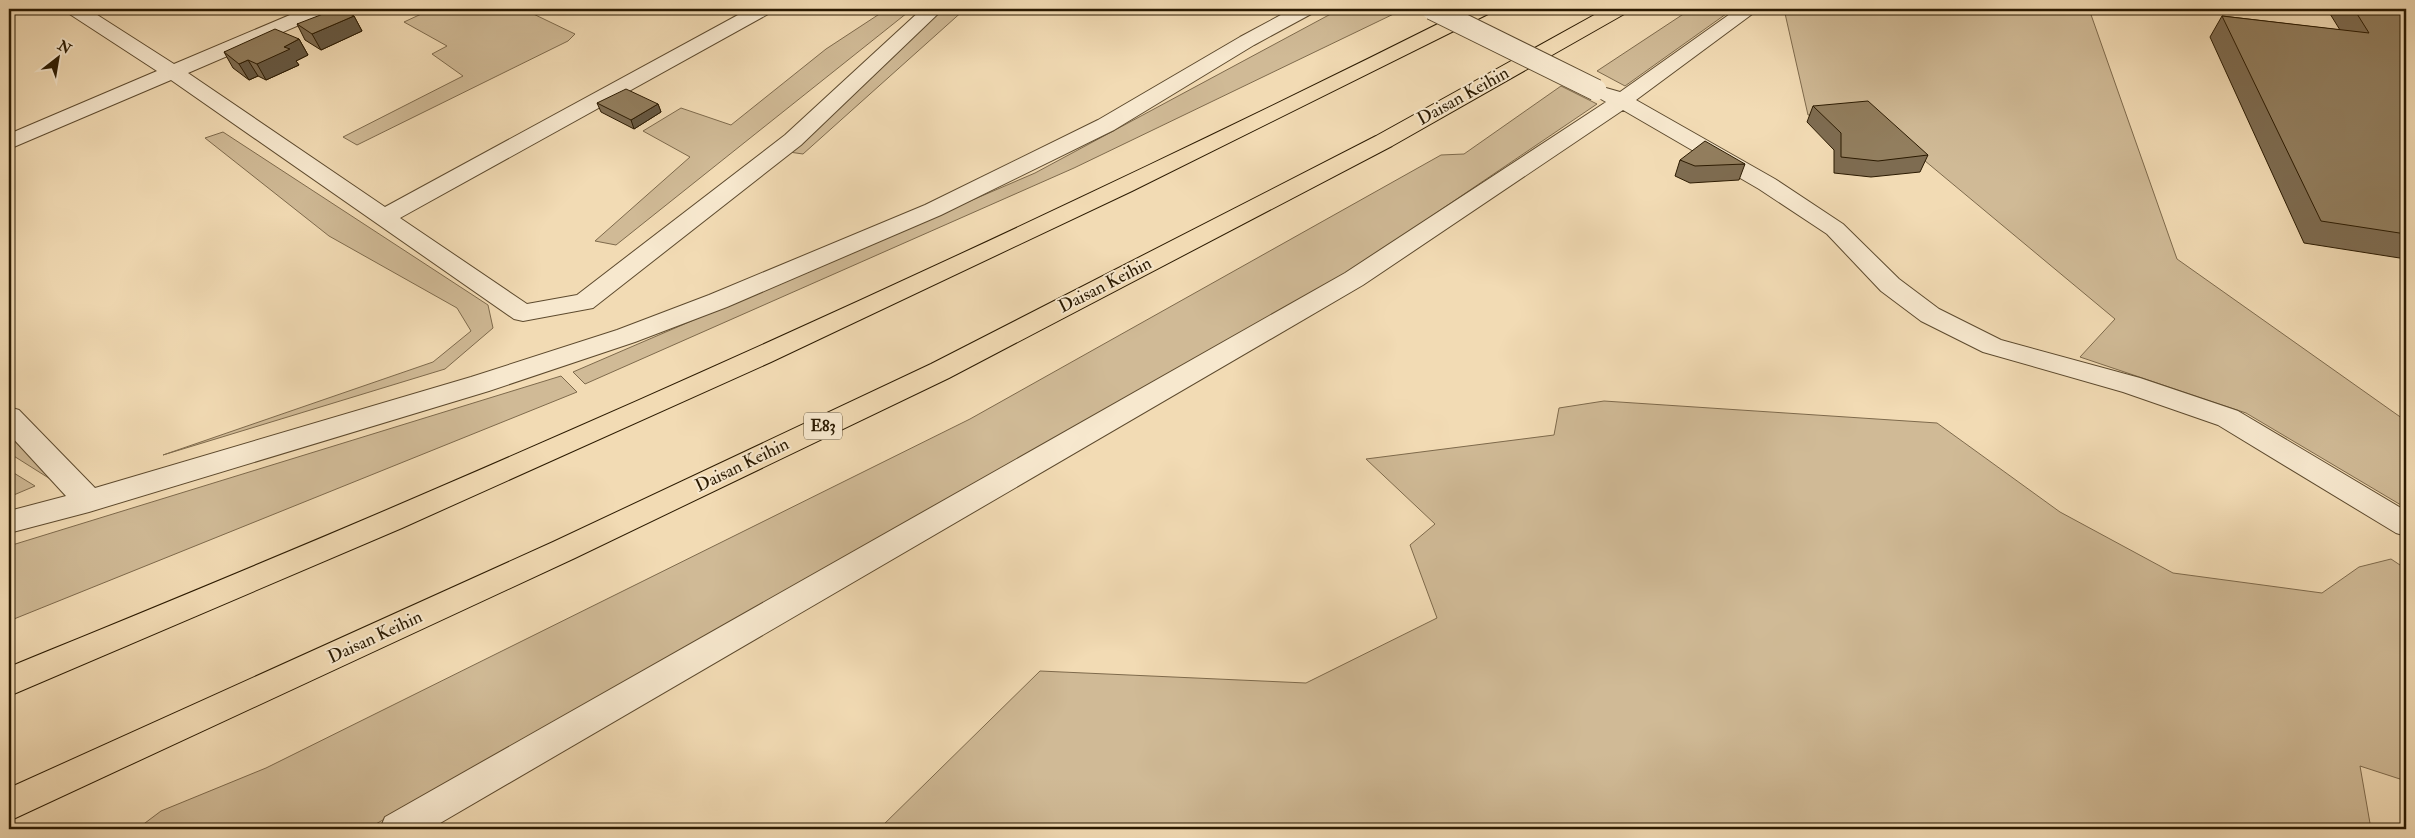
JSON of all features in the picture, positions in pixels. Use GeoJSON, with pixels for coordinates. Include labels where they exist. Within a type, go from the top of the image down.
{"type":"FeatureCollection","features":[{"type":"Feature","properties":{"kind":"highway"},"geometry":{"type":"LineString","coordinates":[[9,682],[515,467],[868,308],[1306,99],[1483,9]]}},
{"type":"Feature","properties":{"kind":"highway","name":"Daisan Keihin"},"geometry":{"type":"LineString","coordinates":[[9,805],[564,550],[940,371],[1384,141],[1619,9]]}},
{"type":"Feature","properties":{"kind":"street"},"geometry":{"type":"LineString","coordinates":[[75,9],[171,72],[523,312],[584,302],[792,140],[933,9]]}},
{"type":"Feature","properties":{"kind":"street"},"geometry":{"type":"LineString","coordinates":[[9,142],[320,9]]}},
{"type":"Feature","properties":{"kind":"street"},"geometry":{"type":"LineString","coordinates":[[384,217],[763,9]]}},
{"type":"Feature","properties":{"kind":"street"},"geometry":{"type":"LineString","coordinates":[[9,522],[90,500],[480,384],[626,336],[718,301],[933,210],[1106,125],[1247,41],[1306,9]]}},
{"type":"Feature","properties":{"kind":"street"},"geometry":{"type":"LineString","coordinates":[[1432,9],[1622,101],[1768,184],[1835,229],[1890,285],[1930,315],[1992,346],[2130,385],[2228,418],[2406,525]]}},
{"type":"Feature","properties":{"kind":"street"},"geometry":{"type":"LineString","coordinates":[[398,829],[1354,279],[1622,101],[1748,9]]}},
{"type":"Feature","properties":{"kind":"street"},"geometry":{"type":"LineString","coordinates":[[9,417],[90,500]]}},
{"type":"Feature","properties":{"kind":"shaded area"},"geometry":{"type":"Polygon","coordinates":[[[432,9],[523,9],[575,34],[568,41],[357,145],[343,137],[463,76],[432,54],[447,46],[404,22],[432,9]]]}},
{"type":"Feature","properties":{"kind":"shaded area"},"geometry":{"type":"Polygon","coordinates":[[[887,9],[912,9],[616,245],[595,241],[690,157],[643,131],[681,108],[731,125],[826,49],[887,9]]]}},
{"type":"Feature","properties":{"kind":"shaded area"},"geometry":{"type":"Polygon","coordinates":[[[943,9],[965,9],[803,154],[789,152],[943,9]]]}},
{"type":"Feature","properties":{"kind":"shaded area"},"geometry":{"type":"Polygon","coordinates":[[[1340,9],[1404,9],[1074,168],[585,384],[573,372],[1035,173],[1340,9]]]}},
{"type":"Feature","properties":{"kind":"shaded area"},"geometry":{"type":"Polygon","coordinates":[[[1691,9],[1733,9],[1625,86],[1597,71],[1691,9]]]}},
{"type":"Feature","properties":{"kind":"shaded area"},"geometry":{"type":"Polygon","coordinates":[[[1784,9],[2089,9],[2177,259],[2406,421],[2406,508],[2246,413],[2080,357],[2115,319],[1871,116],[1808,115],[1784,9]]]}},
{"type":"Feature","properties":{"kind":"shaded area"},"geometry":{"type":"Polygon","coordinates":[[[1561,86],[1597,104],[1349,272],[367,829],[137,829],[161,811],[266,768],[970,419],[1441,155],[1464,154],[1561,86]]]}},
{"type":"Feature","properties":{"kind":"shaded area"},"geometry":{"type":"Polygon","coordinates":[[[223,132],[488,305],[493,328],[445,369],[163,455],[433,362],[471,331],[457,308],[329,236],[205,138],[223,132]]]}},
{"type":"Feature","properties":{"kind":"shaded area"},"geometry":{"type":"Polygon","coordinates":[[[561,376],[577,392],[9,621],[9,546],[561,376]]]}},
{"type":"Feature","properties":{"kind":"shaded area"},"geometry":{"type":"Polygon","coordinates":[[[1604,401],[1937,423],[2060,512],[2173,573],[2322,593],[2359,567],[2391,559],[2406,569],[2406,781],[2360,766],[2371,829],[879,829],[1040,671],[1306,683],[1437,618],[1410,545],[1435,524],[1366,459],[1554,435],[1559,408],[1604,401]]]}},
{"type":"Feature","properties":{"kind":"shaded area"},"geometry":{"type":"Polygon","coordinates":[[[9,435],[55,482],[9,453],[9,435]]]}},
{"type":"Feature","properties":{"kind":"shaded area"},"geometry":{"type":"Polygon","coordinates":[[[9,470],[35,486],[9,497],[9,470]]]}},
{"type":"Feature","properties":{"kind":"building"},"geometry":{"type":"Polygon","coordinates":[[[336,9],[341,9],[354,16],[312,34],[297,24],[336,9]]]}},
{"type":"Feature","properties":{"kind":"building"},"geometry":{"type":"Polygon","coordinates":[[[2354,9],[2406,9],[2406,234],[2321,221],[2222,16],[2369,33],[2354,9]]]}},
{"type":"Feature","properties":{"kind":"building"},"geometry":{"type":"Polygon","coordinates":[[[275,29],[299,39],[284,47],[290,49],[257,64],[248,60],[239,64],[224,52],[275,29]]]}},
{"type":"Feature","properties":{"kind":"building"},"geometry":{"type":"Polygon","coordinates":[[[626,89],[658,104],[631,120],[597,103],[626,89]]]}},
{"type":"Feature","properties":{"kind":"building"},"geometry":{"type":"Polygon","coordinates":[[[1868,101],[1928,155],[1878,161],[1841,157],[1841,133],[1813,106],[1868,101]]]}},
{"type":"Feature","properties":{"kind":"building"},"geometry":{"type":"Polygon","coordinates":[[[1705,141],[1745,164],[1695,166],[1680,160],[1705,141]]]}}]}
